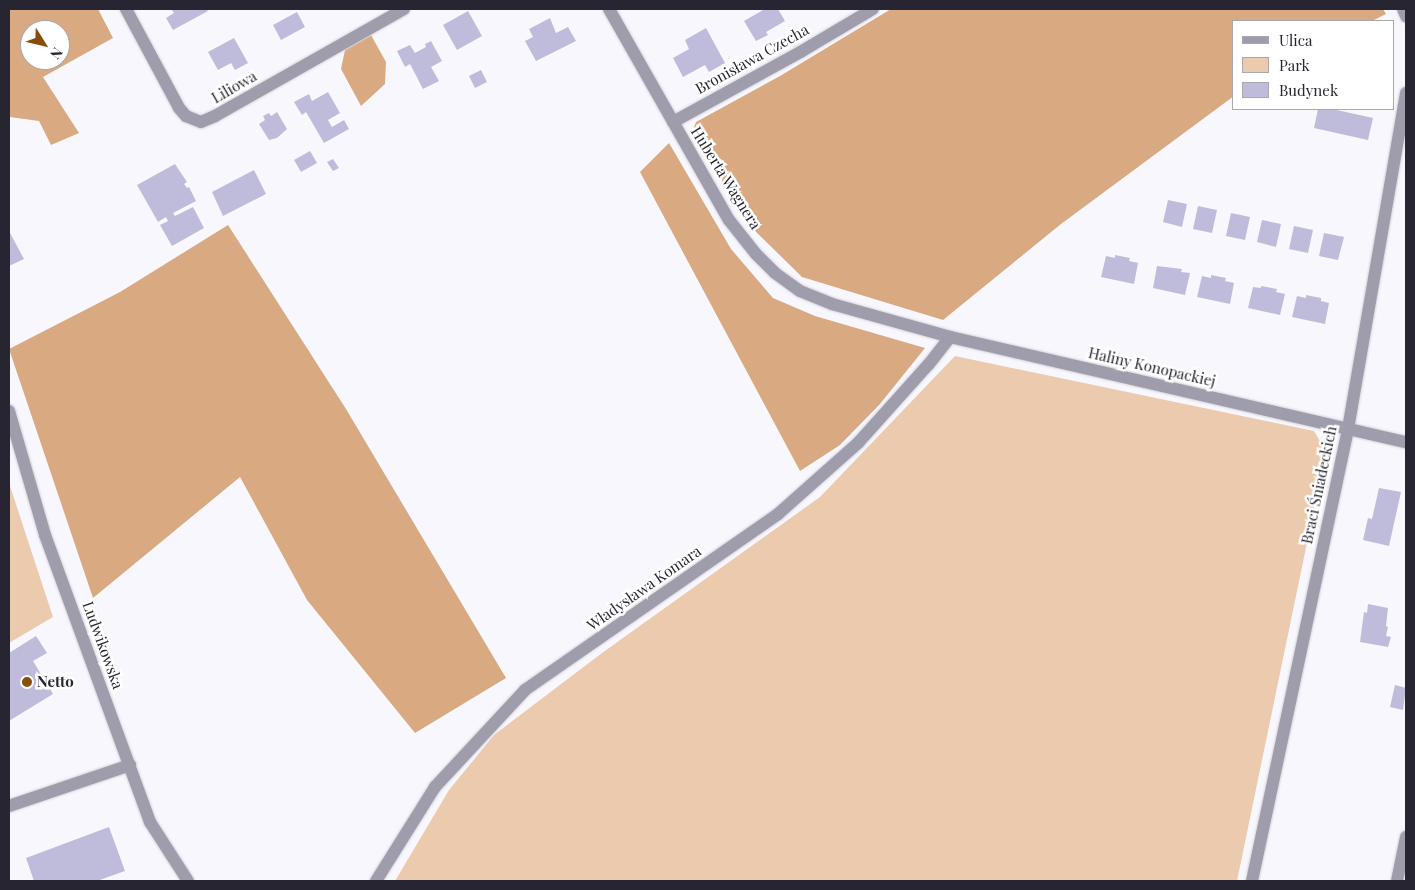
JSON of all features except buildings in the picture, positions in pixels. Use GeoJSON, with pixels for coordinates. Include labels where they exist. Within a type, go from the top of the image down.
{"type":"FeatureCollection","features":[{"type":"Feature","properties":{"kind":"street","name":"Liliowa"},"geometry":{"type":"LineString","coordinates":[[126,9],[178,108],[186,116],[201,122],[404,9]]}},
{"type":"Feature","properties":{"kind":"street","name":"Huberta Wagnera"},"geometry":{"type":"LineString","coordinates":[[609,9],[730,220],[752,249],[775,274],[812,297],[950,337]]}},
{"type":"Feature","properties":{"kind":"street","name":"Bronisława Czecha"},"geometry":{"type":"LineString","coordinates":[[673,122],[802,52],[872,9]]}},
{"type":"Feature","properties":{"kind":"street"},"geometry":{"type":"LineString","coordinates":[[1403,9],[1406,16]]}},
{"type":"Feature","properties":{"kind":"street","name":"Braci Śniadeckich"},"geometry":{"type":"LineString","coordinates":[[1252,881],[1348,429],[1406,94]]}},
{"type":"Feature","properties":{"kind":"street","name":"Haliny Konopackiej"},"geometry":{"type":"LineString","coordinates":[[950,337],[1406,442]]}},
{"type":"Feature","properties":{"kind":"street","name":"Władysława Komara"},"geometry":{"type":"LineString","coordinates":[[376,881],[435,787],[525,690],[778,514],[858,443],[929,364],[950,337]]}},
{"type":"Feature","properties":{"kind":"street","name":"Ludwikowska"},"geometry":{"type":"LineString","coordinates":[[9,412],[44,534],[153,827],[188,881]]}},
{"type":"Feature","properties":{"kind":"street"},"geometry":{"type":"LineString","coordinates":[[9,806],[130,765]]}},
{"type":"Feature","properties":{"kind":"street"},"geometry":{"type":"LineString","coordinates":[[1397,881],[1406,837]]}},
{"type":"Feature","properties":{"kind":"green space"},"geometry":{"type":"Polygon","coordinates":[[[955,356],[1314,431],[1326,451],[1237,881],[395,881],[449,790],[494,735],[602,653],[820,497],[955,356]]]}},
{"type":"Feature","properties":{"kind":"green space"},"geometry":{"type":"Polygon","coordinates":[[[9,483],[53,617],[9,643],[9,483]]]}},
{"type":"Feature","properties":{"kind":"shaded area"},"geometry":{"type":"Polygon","coordinates":[[[9,9],[98,9],[113,38],[70,62],[70,20],[20,20],[20,70],[56,70],[43,77],[79,133],[51,145],[39,121],[10,117],[9,9]]]}},
{"type":"Feature","properties":{"kind":"shaded area"},"geometry":{"type":"Polygon","coordinates":[[[891,9],[1383,9],[1386,14],[1374,20],[1232,20],[1232,97],[1061,224],[943,320],[802,277],[744,220],[693,130],[696,122],[780,76],[891,9]]]}},
{"type":"Feature","properties":{"kind":"shaded area"},"geometry":{"type":"Polygon","coordinates":[[[371,35],[386,62],[385,84],[361,106],[341,69],[345,50],[371,35]]]}},
{"type":"Feature","properties":{"kind":"shaded area"},"geometry":{"type":"Polygon","coordinates":[[[669,143],[731,249],[773,298],[815,316],[925,348],[880,404],[840,445],[800,471],[640,172],[669,143]]]}},
{"type":"Feature","properties":{"kind":"shaded area"},"geometry":{"type":"Polygon","coordinates":[[[228,225],[346,409],[506,678],[415,733],[307,600],[240,477],[93,598],[9,349],[120,292],[228,225]]]}},
{"type":"Feature","properties":{"kind":"place","name":"Netto"},"geometry":{"type":"Point","coordinates":[27,682]}}]}
